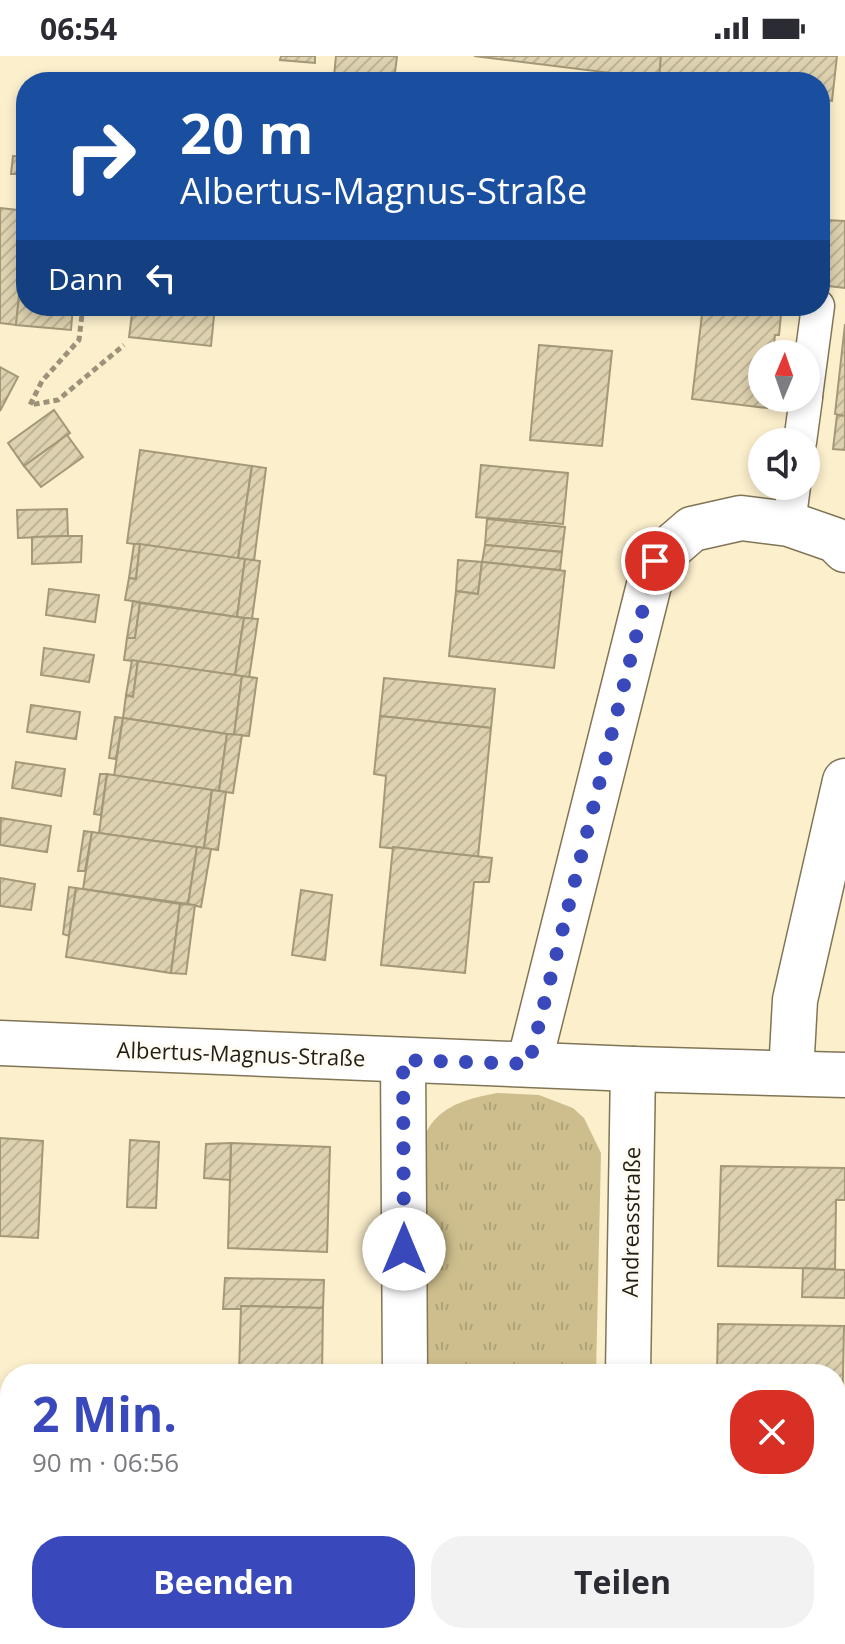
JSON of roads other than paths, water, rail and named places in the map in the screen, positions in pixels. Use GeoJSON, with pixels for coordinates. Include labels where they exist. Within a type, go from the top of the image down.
{"type":"FeatureCollection","features":[{"type":"Feature","properties":{"kind":"street"},"geometry":{"type":"LineString","coordinates":[[529,1064],[655,561],[692,529],[792,505],[845,550]]}},
{"type":"Feature","properties":{"kind":"street"},"geometry":{"type":"LineString","coordinates":[[791,1073],[795,1000],[845,781]]}},
{"type":"Feature","properties":{"kind":"street","name":"Albertus-Magnus-Straße"},"geometry":{"type":"LineString","coordinates":[[0,1043],[845,1075]]}},
{"type":"Feature","properties":{"kind":"street"},"geometry":{"type":"LineString","coordinates":[[403,1060],[405,1364]]}},
{"type":"Feature","properties":{"kind":"street","name":"Andreasstraße"},"geometry":{"type":"LineString","coordinates":[[628,1364],[633,1069]]}},
{"type":"Feature","properties":{"kind":"lane"},"geometry":{"type":"LineString","coordinates":[[814,340],[817,316]]}}]}
